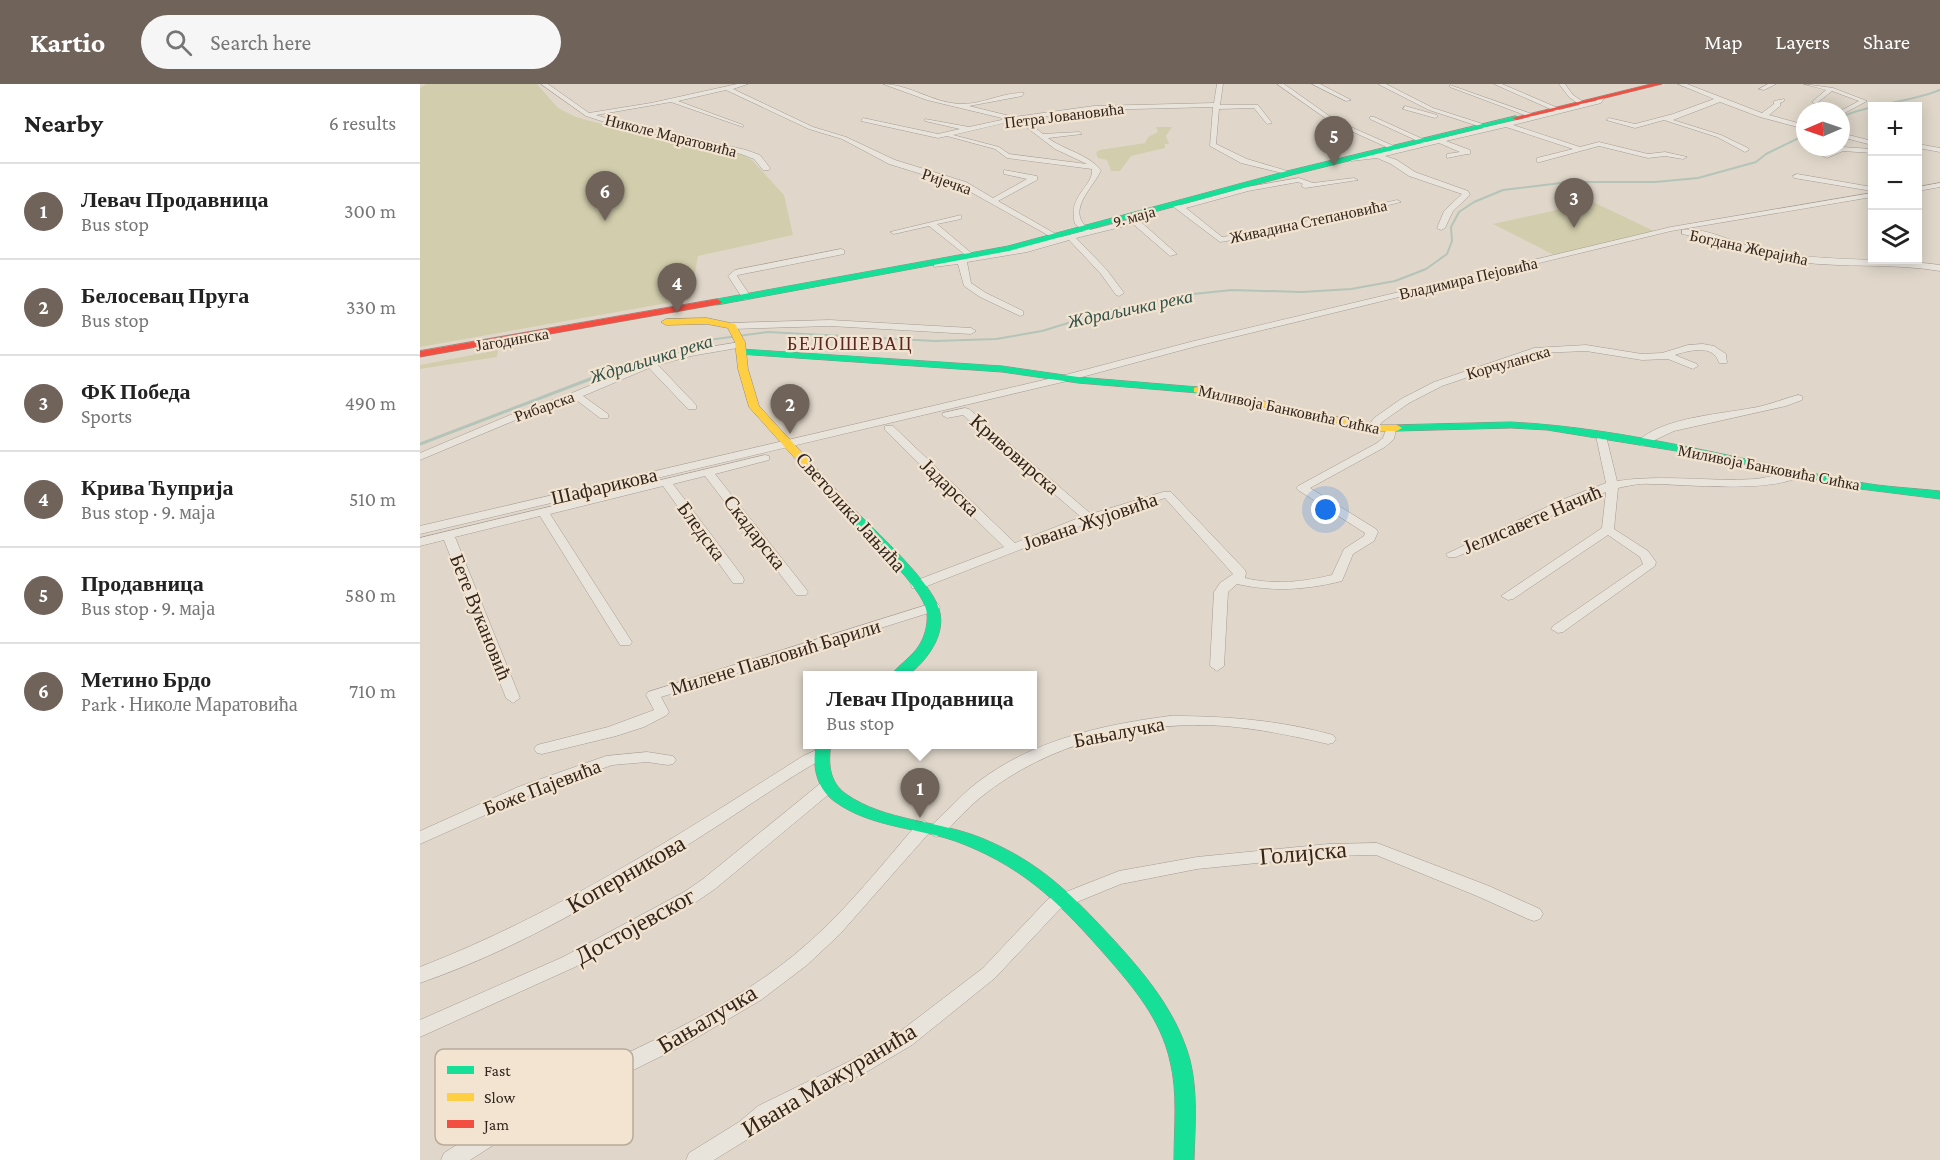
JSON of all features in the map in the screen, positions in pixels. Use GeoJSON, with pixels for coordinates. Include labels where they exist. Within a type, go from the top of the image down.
{"type":"FeatureCollection","features":[{"type":"Feature","properties":{"kind":"street","name":"Николе Маратовића"},"geometry":{"type":"LineString","coordinates":[[544,84],[586,114],[618,125],[678,136],[743,152],[757,157],[766,168]]}},
{"type":"Feature","properties":{"kind":"street"},"geometry":{"type":"LineString","coordinates":[[586,114],[673,100],[745,84]]}},
{"type":"Feature","properties":{"kind":"street"},"geometry":{"type":"LineString","coordinates":[[886,84],[929,99],[1016,118],[1060,150],[1089,162],[1095,168],[1096,174],[1079,200],[1076,209],[1079,224],[1086,229]]}},
{"type":"Feature","properties":{"kind":"street"},"geometry":{"type":"LineString","coordinates":[[1220,84],[1211,141],[1214,146],[1244,161],[1290,173]]}},
{"type":"Feature","properties":{"kind":"street"},"geometry":{"type":"LineString","coordinates":[[1280,84],[1328,114],[1333,121],[1394,148]]}},
{"type":"Feature","properties":{"kind":"street"},"geometry":{"type":"LineString","coordinates":[[1315,84],[1348,100]]}},
{"type":"Feature","properties":{"kind":"street"},"geometry":{"type":"LineString","coordinates":[[1381,84],[1431,109],[1479,127]]}},
{"type":"Feature","properties":{"kind":"street"},"geometry":{"type":"LineString","coordinates":[[1497,84],[1556,109]]}},
{"type":"Feature","properties":{"kind":"street"},"geometry":{"type":"LineString","coordinates":[[1562,84],[1569,94],[1582,103]]}},
{"type":"Feature","properties":{"kind":"street","name":"9. маја"},"geometry":{"type":"LineString","coordinates":[[604,323],[967,258],[1133,219],[1290,173],[1659,84]]}},
{"type":"Feature","properties":{"kind":"street"},"geometry":{"type":"LineString","coordinates":[[1680,84],[1762,116],[1796,125]]}},
{"type":"Feature","properties":{"kind":"street"},"geometry":{"type":"LineString","coordinates":[[1762,89],[1773,84]]}},
{"type":"Feature","properties":{"kind":"street"},"geometry":{"type":"LineString","coordinates":[[1807,84],[1828,88],[1862,100],[1863,104],[1850,109]]}},
{"type":"Feature","properties":{"kind":"street"},"geometry":{"type":"LineString","coordinates":[[1815,102],[1828,88],[1845,84]]}},
{"type":"Feature","properties":{"kind":"street"},"geometry":{"type":"LineString","coordinates":[[1452,86],[1530,115]]}},
{"type":"Feature","properties":{"kind":"street","name":"Ријечка"},"geometry":{"type":"LineString","coordinates":[[728,88],[811,128],[844,138],[892,162],[963,184],[1057,237]]}},
{"type":"Feature","properties":{"kind":"street"},"geometry":{"type":"LineString","coordinates":[[960,106],[1022,94]]}},
{"type":"Feature","properties":{"kind":"street"},"geometry":{"type":"LineString","coordinates":[[1354,159],[1377,156],[1432,140],[1599,102],[1601,98]]}},
{"type":"Feature","properties":{"kind":"street"},"geometry":{"type":"LineString","coordinates":[[1609,120],[1635,126],[1722,99]]}},
{"type":"Feature","properties":{"kind":"street"},"geometry":{"type":"LineString","coordinates":[[673,100],[741,126]]}},
{"type":"Feature","properties":{"kind":"street"},"geometry":{"type":"LineString","coordinates":[[1762,116],[1779,105],[1776,102],[1782,100]]}},
{"type":"Feature","properties":{"kind":"street","name":"Петра Јовановића"},"geometry":{"type":"LineString","coordinates":[[948,135],[1016,118],[1109,107],[1256,106],[1269,123]]}},
{"type":"Feature","properties":{"kind":"street"},"geometry":{"type":"LineString","coordinates":[[1405,108],[1479,127]]}},
{"type":"Feature","properties":{"kind":"street"},"geometry":{"type":"LineString","coordinates":[[1673,116],[1667,120],[1719,136],[1745,150]]}},
{"type":"Feature","properties":{"kind":"street"},"geometry":{"type":"LineString","coordinates":[[1372,118],[1467,152],[1450,156]]}},
{"type":"Feature","properties":{"kind":"street"},"geometry":{"type":"LineString","coordinates":[[863,120],[929,136],[948,135],[994,147],[1006,156],[1095,168]]}},
{"type":"Feature","properties":{"kind":"street"},"geometry":{"type":"LineString","coordinates":[[927,120],[971,129]]}},
{"type":"Feature","properties":{"kind":"street"},"geometry":{"type":"LineString","coordinates":[[1502,123],[1580,149]]}},
{"type":"Feature","properties":{"kind":"street"},"geometry":{"type":"LineString","coordinates":[[1041,136],[1079,134]]}},
{"type":"Feature","properties":{"kind":"street"},"geometry":{"type":"LineString","coordinates":[[1850,138],[1868,142]]}},
{"type":"Feature","properties":{"kind":"street"},"geometry":{"type":"LineString","coordinates":[[1850,145],[1861,141]]}},
{"type":"Feature","properties":{"kind":"street"},"geometry":{"type":"LineString","coordinates":[[1540,160],[1605,144],[1648,156],[1665,154],[1683,157]]}},
{"type":"Feature","properties":{"kind":"street"},"geometry":{"type":"LineString","coordinates":[[1922,147],[1940,150]]}},
{"type":"Feature","properties":{"kind":"street"},"geometry":{"type":"LineString","coordinates":[[1850,149],[1868,151]]}},
{"type":"Feature","properties":{"kind":"street"},"geometry":{"type":"LineString","coordinates":[[1377,156],[1394,162],[1412,174],[1465,193],[1466,195],[1452,205],[1444,215],[1441,228]]}},
{"type":"Feature","properties":{"kind":"street"},"geometry":{"type":"LineString","coordinates":[[994,200],[1034,178],[1007,172]]}},
{"type":"Feature","properties":{"kind":"street"},"geometry":{"type":"LineString","coordinates":[[1797,176],[1868,188]]}},
{"type":"Feature","properties":{"kind":"street"},"geometry":{"type":"LineString","coordinates":[[1177,206],[1247,189],[1299,180],[1308,186],[1353,180]]}},
{"type":"Feature","properties":{"kind":"street"},"geometry":{"type":"LineString","coordinates":[[1922,188],[1940,185]]}},
{"type":"Feature","properties":{"kind":"street","name":"Владимира Пејовића"},"geometry":{"type":"LineString","coordinates":[[791,446],[1194,344],[1665,231],[1868,196]]}},
{"type":"Feature","properties":{"kind":"street","name":"Живадина Степановића"},"geometry":{"type":"LineString","coordinates":[[1177,206],[1220,240],[1269,232],[1397,202]]}},
{"type":"Feature","properties":{"kind":"street"},"geometry":{"type":"LineString","coordinates":[[894,232],[958,217]]}},
{"type":"Feature","properties":{"kind":"street"},"geometry":{"type":"LineString","coordinates":[[967,258],[1026,249],[1072,238],[1133,219],[1173,254]]}},
{"type":"Feature","properties":{"kind":"street"},"geometry":{"type":"LineString","coordinates":[[930,224],[967,258],[967,284],[983,295],[1020,313]]}},
{"type":"Feature","properties":{"kind":"street","name":"Богдана Жерајића"},"geometry":{"type":"LineString","coordinates":[[1665,231],[1700,233],[1746,248],[1801,260],[1901,262],[1940,268]]}},
{"type":"Feature","properties":{"kind":"street"},"geometry":{"type":"LineString","coordinates":[[1072,238],[1108,277],[1119,293]]}},
{"type":"Feature","properties":{"kind":"street"},"geometry":{"type":"LineString","coordinates":[[1009,248],[1026,249]]}},
{"type":"Feature","properties":{"kind":"street"},"geometry":{"type":"LineString","coordinates":[[746,297],[732,276],[735,273],[841,252]]}},
{"type":"Feature","properties":{"kind":"street"},"geometry":{"type":"LineString","coordinates":[[798,292],[841,282]]}},
{"type":"Feature","properties":{"kind":"street","name":"Миливоја Банковића Сићка"},"geometry":{"type":"LineString","coordinates":[[604,323],[628,325],[707,321],[739,343],[767,354],[1002,369],[1067,378],[1192,389],[1372,428],[1529,426],[1707,453],[1860,486],[1940,495]]}},
{"type":"Feature","properties":{"kind":"street","name":"Јагодинска"},"geometry":{"type":"LineString","coordinates":[[420,354],[604,323]]}},
{"type":"Feature","properties":{"kind":"street","name":"Рибарска"},"geometry":{"type":"LineString","coordinates":[[420,457],[514,417],[576,395],[651,364],[690,353],[830,323],[971,331]]}},
{"type":"Feature","properties":{"kind":"street","name":"Светолика Јањића"},"geometry":{"type":"LineString","coordinates":[[739,343],[754,407],[917,585],[933,607]]}},
{"type":"Feature","properties":{"kind":"street"},"geometry":{"type":"LineString","coordinates":[[1666,356],[1680,350],[1703,347],[1716,350],[1723,356],[1723,361]]}},
{"type":"Feature","properties":{"kind":"street","name":"Корчуланска"},"geometry":{"type":"LineString","coordinates":[[1372,428],[1378,420],[1405,401],[1438,384],[1537,350],[1586,348],[1642,357],[1666,356],[1693,366]]}},
{"type":"Feature","properties":{"kind":"street"},"geometry":{"type":"LineString","coordinates":[[651,364],[692,407]]}},
{"type":"Feature","properties":{"kind":"street"},"geometry":{"type":"LineString","coordinates":[[576,395],[604,416]]}},
{"type":"Feature","properties":{"kind":"street"},"geometry":{"type":"LineString","coordinates":[[1642,443],[1654,434],[1681,425],[1779,406],[1798,399]]}},
{"type":"Feature","properties":{"kind":"street","name":"Кривовирска"},"geometry":{"type":"LineString","coordinates":[[791,446],[965,411],[1089,518]]}},
{"type":"Feature","properties":{"kind":"street","name":"Јадарска"},"geometry":{"type":"LineString","coordinates":[[889,428],[1012,547]]}},
{"type":"Feature","properties":{"kind":"street"},"geometry":{"type":"LineString","coordinates":[[1217,666],[1221,592],[1225,585],[1236,580],[1280,587],[1337,578],[1348,552],[1370,538],[1372,532],[1302,488],[1381,445],[1388,439],[1391,429]]}},
{"type":"Feature","properties":{"kind":"street"},"geometry":{"type":"LineString","coordinates":[[1601,436],[1612,485],[1608,530]]}},
{"type":"Feature","properties":{"kind":"street"},"geometry":{"type":"LineString","coordinates":[[420,542],[708,472],[791,446]]}},
{"type":"Feature","properties":{"kind":"street","name":"Шафарикова"},"geometry":{"type":"LineString","coordinates":[[420,530],[791,446]]}},
{"type":"Feature","properties":{"kind":"street","name":"Скадарска"},"geometry":{"type":"LineString","coordinates":[[708,472],[801,592]]}},
{"type":"Feature","properties":{"kind":"street","name":"Јелисавете Начић"},"geometry":{"type":"LineString","coordinates":[[1452,554],[1568,502],[1612,485],[1647,480],[1756,482],[1780,479],[1801,472]]}},
{"type":"Feature","properties":{"kind":"street","name":"Бледска"},"geometry":{"type":"LineString","coordinates":[[666,482],[738,580]]}},
{"type":"Feature","properties":{"kind":"street","name":"Јована Жујовића"},"geometry":{"type":"LineString","coordinates":[[917,585],[1089,518],[1167,494],[1240,573],[1236,580]]}},
{"type":"Feature","properties":{"kind":"street"},"geometry":{"type":"LineString","coordinates":[[543,512],[625,642]]}},
{"type":"Feature","properties":{"kind":"street"},"geometry":{"type":"LineString","coordinates":[[1508,596],[1608,530]]}},
{"type":"Feature","properties":{"kind":"street"},"geometry":{"type":"LineString","coordinates":[[1558,629],[1649,566],[1650,562],[1644,554],[1608,530]]}},
{"type":"Feature","properties":{"kind":"street","name":"Бете Вукановић"},"geometry":{"type":"LineString","coordinates":[[448,535],[513,698]]}},
{"type":"Feature","properties":{"kind":"street"},"geometry":{"type":"LineString","coordinates":[[904,671],[913,666],[925,648],[934,618],[933,607]]}},
{"type":"Feature","properties":{"kind":"street","name":"Милене Павловић Барили"},"geometry":{"type":"LineString","coordinates":[[542,749],[639,723],[662,712],[653,695],[933,607]]}},
{"type":"Feature","properties":{"kind":"street","name":"Бањалучка"},"geometry":{"type":"LineString","coordinates":[[633,1060],[703,1026],[800,960],[930,829],[964,801],[1014,767],[1056,746],[1097,732],[1150,722],[1229,720],[1282,727],[1328,739]]}},
{"type":"Feature","properties":{"kind":"street"},"geometry":{"type":"LineString","coordinates":[[823,749],[822,768],[828,786],[837,796],[858,807],[979,845],[1018,867],[1064,898],[1138,980],[1166,1025],[1179,1060],[1184,1095],[1184,1160]]}},
{"type":"Feature","properties":{"kind":"street","name":"Коперникова"},"geometry":{"type":"LineString","coordinates":[[420,975],[492,946],[624,878],[701,831],[823,749]]}},
{"type":"Feature","properties":{"kind":"street","name":"Боже Пајевића"},"geometry":{"type":"LineString","coordinates":[[420,838],[524,791],[611,760],[647,757],[668,760]]}},
{"type":"Feature","properties":{"kind":"street","name":"Достојевског"},"geometry":{"type":"LineString","coordinates":[[420,1029],[569,962],[690,897],[828,786]]}},
{"type":"Feature","properties":{"kind":"street","name":"Голијска"},"geometry":{"type":"LineString","coordinates":[[1064,898],[1119,878],[1167,867],[1377,849],[1534,914]]}},
{"type":"Feature","properties":{"kind":"street","name":"Ивана Мажуранића"},"geometry":{"type":"LineString","coordinates":[[696,1160],[746,1129],[765,1113],[861,1065],[905,1039],[989,973],[1054,904],[1064,898]]}},
{"type":"Feature","properties":{"kind":"street","name":"Бањалучка"},"geometry":{"type":"LineString","coordinates":[[459,1158],[479,1145]]}},
{"type":"Feature","properties":{"kind":"shaded area"},"geometry":{"type":"Polygon","coordinates":[[[426,84],[537,84],[558,108],[576,117],[627,131],[666,136],[741,154],[752,160],[784,195],[793,235],[698,256],[690,299],[420,347],[420,88],[426,84]]]}},
{"type":"Feature","properties":{"kind":"shaded area"},"geometry":{"type":"Polygon","coordinates":[[[1156,127],[1172,127],[1166,136],[1169,144],[1165,144],[1165,148],[1131,156],[1120,171],[1111,171],[1107,160],[1098,158],[1096,153],[1099,150],[1145,143],[1148,137],[1158,132],[1156,127]]]}},
{"type":"Feature","properties":{"kind":"shaded area"},"geometry":{"type":"Polygon","coordinates":[[[1593,202],[1656,232],[1554,255],[1493,224],[1593,202]]]}},
{"type":"Feature","properties":{"kind":"shaded area"},"geometry":{"type":"Polygon","coordinates":[[[498,350],[497,357],[420,369],[420,365],[498,350]]]}},
{"type":"Feature","properties":{"kind":"waterway","name":"Ждраљичка река"},"geometry":{"type":"LineString","coordinates":[[1850,113],[1940,90]]}},
{"type":"Feature","properties":{"kind":"waterway","name":"Ждраљичка река"},"geometry":{"type":"LineString","coordinates":[[615,369],[701,341],[768,332],[935,341],[996,339],[1042,331],[1114,309],[1193,294],[1232,290],[1302,292],[1351,289],[1395,281],[1426,269],[1447,254],[1452,241],[1451,227],[1459,212],[1474,202],[1503,190],[1569,182],[1655,182],[1698,178],[1756,162],[1766,154],[1796,139]]}},
{"type":"Feature","properties":{"kind":"waterway","name":"Ждраљичка река"},"geometry":{"type":"LineString","coordinates":[[420,444],[619,368]]}},
{"type":"Feature","properties":{"kind":"traffic: fast"},"geometry":{"type":"LineString","coordinates":[[717,302],[1009,248],[1290,173],[1516,118]]}},
{"type":"Feature","properties":{"kind":"traffic: fast"},"geometry":{"type":"LineString","coordinates":[[741,352],[1002,369],[1078,380],[1198,390]]}},
{"type":"Feature","properties":{"kind":"traffic: fast"},"geometry":{"type":"LineString","coordinates":[[1397,428],[1511,425],[1547,427],[1707,453],[1860,486],[1940,495]]}},
{"type":"Feature","properties":{"kind":"traffic: fast"},"geometry":{"type":"LineString","coordinates":[[848,510],[919,586],[932,607],[933,627],[926,647],[913,664],[904,671]]}},
{"type":"Feature","properties":{"kind":"traffic: fast"},"geometry":{"type":"LineString","coordinates":[[823,749],[822,766],[825,780],[833,792],[853,806],[884,818],[949,833],[991,850],[1018,864],[1054,890],[1079,912],[1147,993],[1167,1025],[1182,1072],[1185,1097],[1184,1160]]}},
{"type":"Feature","properties":{"kind":"traffic: slow"},"geometry":{"type":"LineString","coordinates":[[666,322],[707,321],[732,326],[740,342],[743,369],[754,407],[848,510]]}},
{"type":"Feature","properties":{"kind":"traffic: slow"},"geometry":{"type":"LineString","coordinates":[[1198,390],[1375,428],[1397,428]]}},
{"type":"Feature","properties":{"kind":"traffic: jam"},"geometry":{"type":"LineString","coordinates":[[1516,118],[1659,84]]}},
{"type":"Feature","properties":{"kind":"traffic: jam"},"geometry":{"type":"LineString","coordinates":[[420,354],[717,302]]}},
{"type":"Feature","properties":{"kind":"place","name":"Продавница"},"geometry":{"type":"Point","coordinates":[1334,166]}},
{"type":"Feature","properties":{"kind":"place","name":"Метино Брдо"},"geometry":{"type":"Point","coordinates":[605,221]}},
{"type":"Feature","properties":{"kind":"place","name":"ФК Победа"},"geometry":{"type":"Point","coordinates":[1574,228]}},
{"type":"Feature","properties":{"kind":"place","name":"Крива Ћуприја"},"geometry":{"type":"Point","coordinates":[677,313]}},
{"type":"Feature","properties":{"kind":"place","name":"Белосевац Пруга"},"geometry":{"type":"Point","coordinates":[790,434]}},
{"type":"Feature","properties":{"kind":"place","name":"Левач Продавница"},"geometry":{"type":"Point","coordinates":[920,818]}},
{"type":"Feature","properties":{"kind":"district","name":"БЕЛОШЕВАЦ"},"geometry":{"type":"Point","coordinates":[850,344]}}]}
